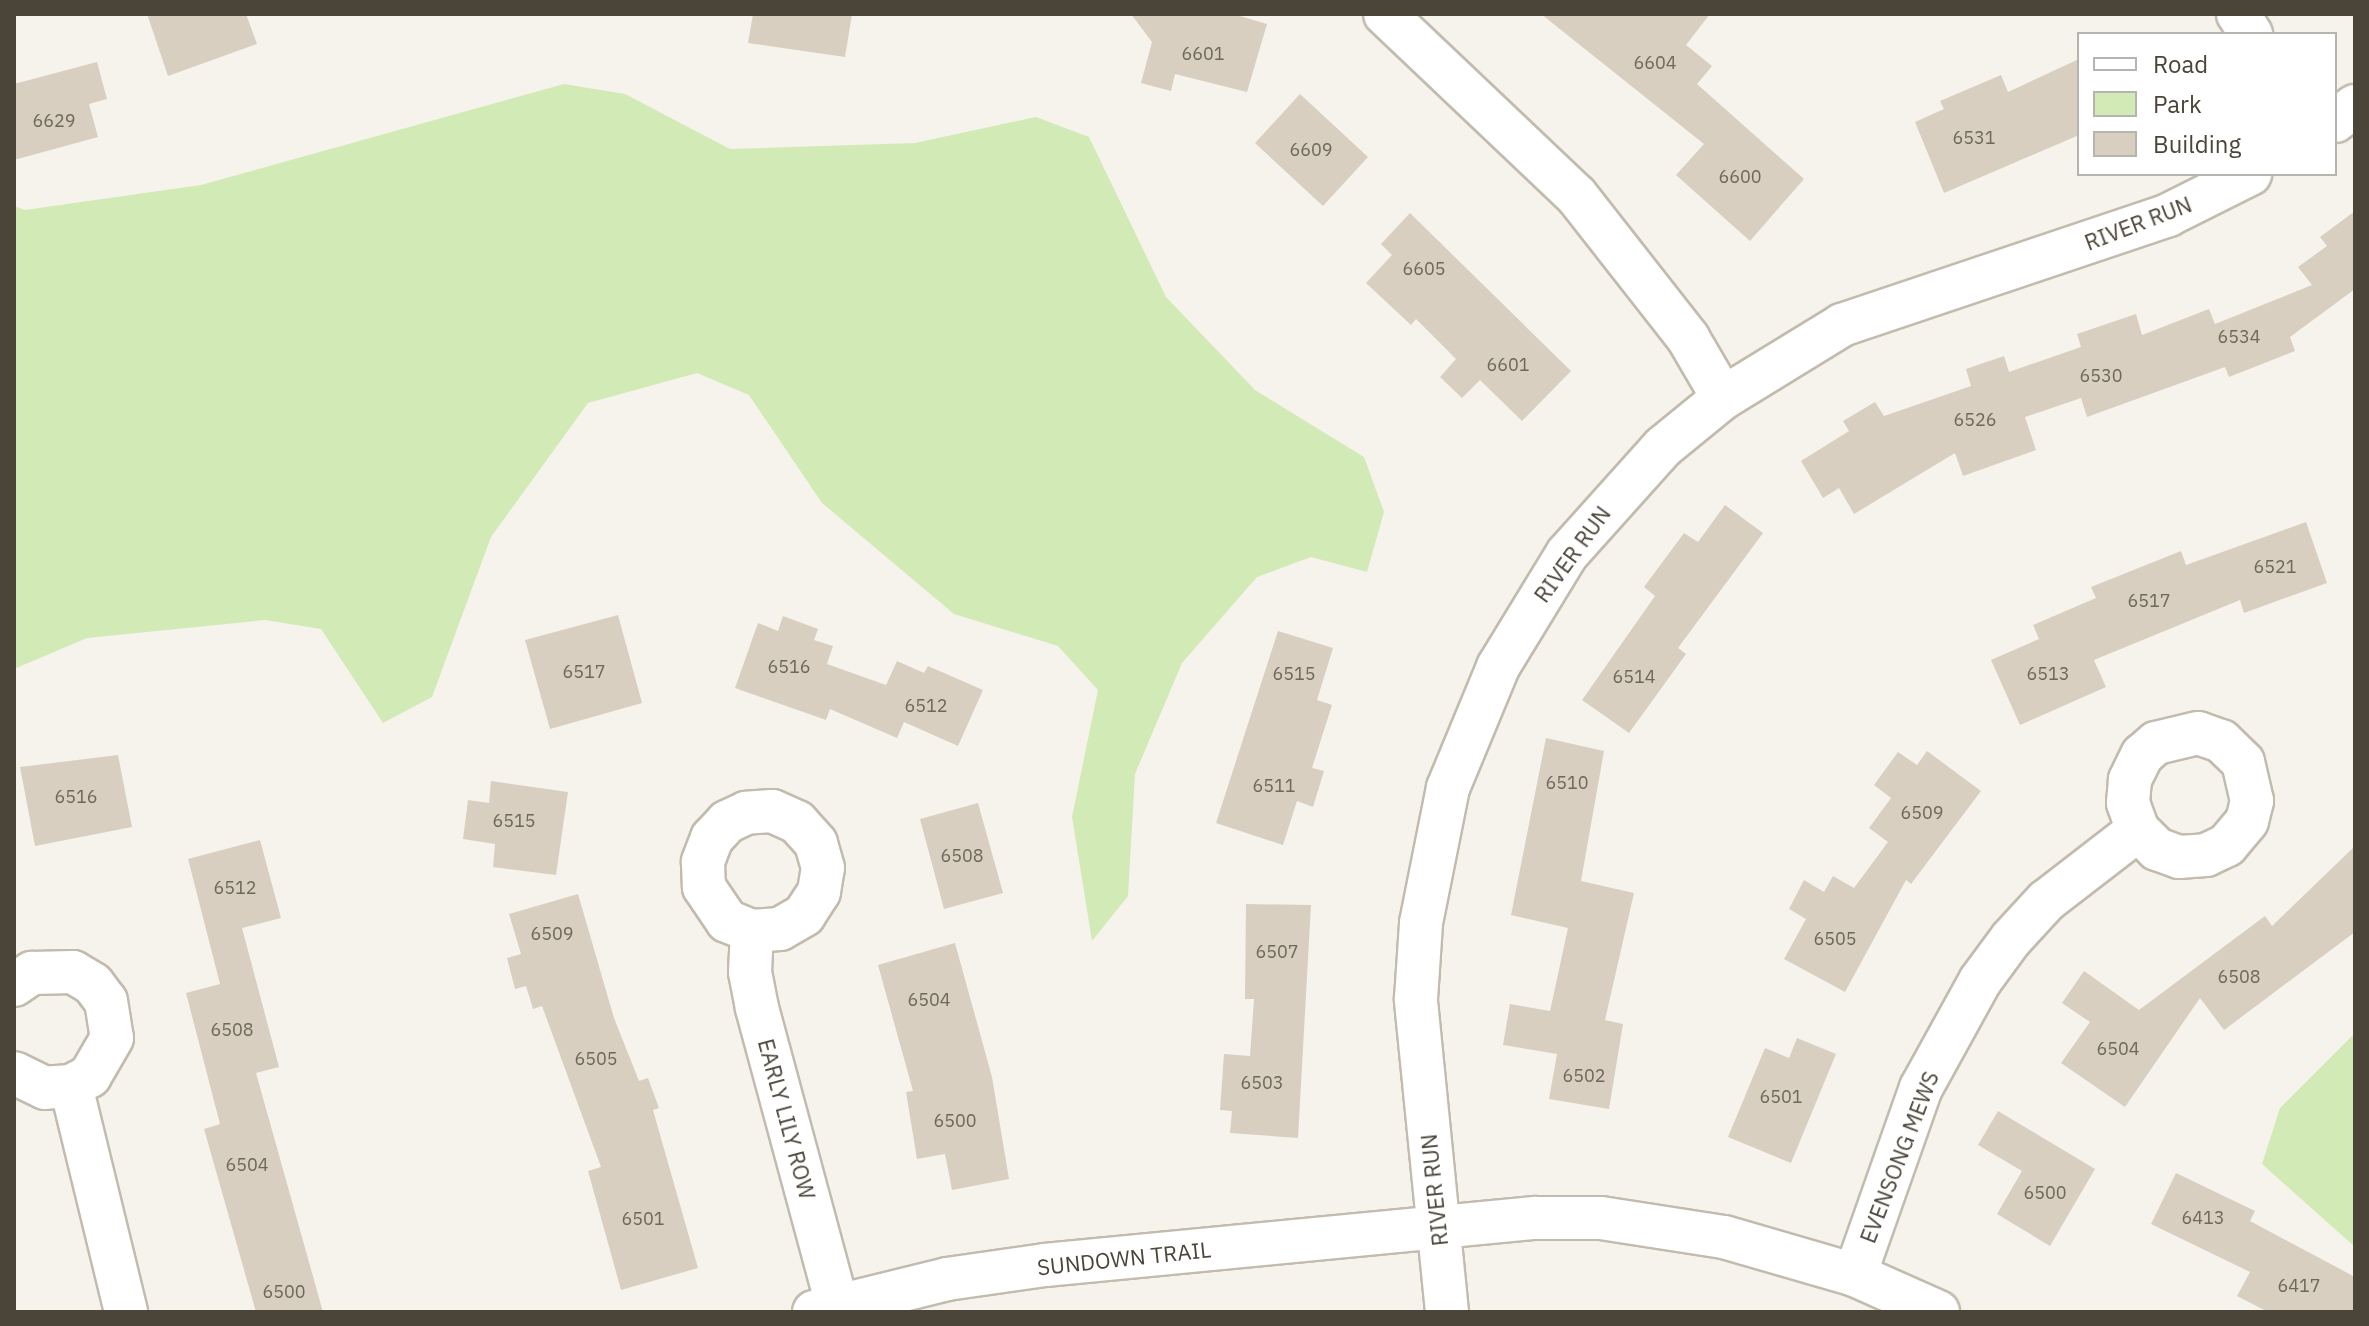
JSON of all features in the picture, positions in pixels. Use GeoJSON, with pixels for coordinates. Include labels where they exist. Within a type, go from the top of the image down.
{"type":"FeatureCollection","features":[{"type":"Feature","properties":{"kind":"street"},"geometry":{"type":"LineString","coordinates":[[1385,14],[1576,195],[1688,338],[1723,398]]}},
{"type":"Feature","properties":{"kind":"street"},"geometry":{"type":"LineString","coordinates":[[2238,14],[2250,32]]}},
{"type":"Feature","properties":{"kind":"street"},"geometry":{"type":"LineString","coordinates":[[2337,120],[2355,106]]}},
{"type":"Feature","properties":{"kind":"street","name":"RIVER RUN"},"geometry":{"type":"LineString","coordinates":[[1447,1312],[1416,999],[1421,923],[1448,788],[1498,667],[1567,554],[1663,447],[1723,398],[1842,325],[2168,215],[2246,176]]}},
{"type":"Feature","properties":{"kind":"street","name":"EVENSONG MEWS"},"geometry":{"type":"LineString","coordinates":[[1855,1275],[1921,1088],[1980,981],[2046,901],[2138,830]]}},
{"type":"Feature","properties":{"kind":"street","name":"EARLY LILY ROW"},"geometry":{"type":"LineString","coordinates":[[752,931],[750,972],[757,1008],[826,1309]]}},
{"type":"Feature","properties":{"kind":"street"},"geometry":{"type":"LineString","coordinates":[[14,985],[32,973],[73,972],[93,984],[106,1001],[112,1029],[107,1055],[90,1076],[71,1086],[45,1088],[14,1073]]}},
{"type":"Feature","properties":{"kind":"street"},"geometry":{"type":"LineString","coordinates":[[71,1086],[126,1312]]}},
{"type":"Feature","properties":{"kind":"street","name":"SUNDOWN TRAIL"},"geometry":{"type":"LineString","coordinates":[[826,1309],[947,1279],[1045,1265],[1439,1226],[1601,1218],[1724,1237],[1855,1275],[1938,1312]]}},
{"type":"Feature","properties":{"kind":"green space"},"geometry":{"type":"Polygon","coordinates":[[[564,84],[625,94],[730,149],[915,143],[1036,117],[1089,137],[1166,297],[1255,390],[1364,457],[1384,512],[1367,572],[1311,557],[1257,577],[1182,663],[1135,774],[1128,896],[1092,941],[1072,817],[1098,690],[1058,646],[954,614],[822,503],[749,395],[697,373],[588,403],[491,537],[432,697],[383,723],[321,629],[265,620],[87,638],[14,669],[14,206],[25,210],[201,185],[564,84]]]}},
{"type":"Feature","properties":{"kind":"green space"},"geometry":{"type":"Polygon","coordinates":[[[2355,1033],[2355,1247],[2262,1164],[2280,1108],[2355,1033]]]}},
{"type":"Feature","properties":{"kind":"building"},"geometry":{"type":"Polygon","coordinates":[[[147,14],[246,14],[257,44],[168,76],[147,14]]]}},
{"type":"Feature","properties":{"kind":"building"},"geometry":{"type":"Polygon","coordinates":[[[753,14],[852,14],[845,57],[748,43],[753,14]]]}},
{"type":"Feature","properties":{"kind":"building"},"geometry":{"type":"Polygon","coordinates":[[[1131,14],[1233,14],[1267,24],[1247,92],[1175,74],[1171,91],[1141,83],[1152,42],[1131,14]]]}},
{"type":"Feature","properties":{"kind":"building"},"geometry":{"type":"Polygon","coordinates":[[[1541,14],[1710,14],[1686,45],[1712,66],[1697,84],[1804,179],[1750,241],[1676,175],[1704,144],[1541,14]]]}},
{"type":"Feature","properties":{"kind":"building"},"geometry":{"type":"Polygon","coordinates":[[[2077,60],[2077,136],[1944,193],[1915,122],[1944,109],[1940,101],[2001,75],[2008,92],[2077,60]]]}},
{"type":"Feature","properties":{"kind":"building"},"geometry":{"type":"Polygon","coordinates":[[[97,62],[107,99],[89,104],[98,137],[14,160],[14,84],[97,62]]]}},
{"type":"Feature","properties":{"kind":"building"},"geometry":{"type":"Polygon","coordinates":[[[1300,94],[1368,157],[1323,206],[1255,143],[1300,94]]]}},
{"type":"Feature","properties":{"kind":"building"},"geometry":{"type":"Polygon","coordinates":[[[2355,211],[2355,289],[2290,337],[2295,351],[2229,377],[2225,367],[2087,417],[2081,398],[2025,417],[2036,450],[1963,476],[1955,453],[1854,514],[1839,488],[1823,498],[1801,461],[1849,431],[1843,421],[1875,402],[1884,416],[1971,386],[1966,369],[2004,356],[2009,372],[2081,347],[2077,334],[2136,314],[2142,335],[2209,309],[2215,324],[2312,285],[2298,267],[2327,246],[2320,237],[2355,211]]]}},
{"type":"Feature","properties":{"kind":"building"},"geometry":{"type":"Polygon","coordinates":[[[1410,213],[1571,371],[1522,421],[1480,380],[1462,398],[1440,377],[1456,359],[1416,319],[1411,325],[1366,283],[1392,255],[1381,244],[1410,213]]]}},
{"type":"Feature","properties":{"kind":"building"},"geometry":{"type":"Polygon","coordinates":[[[1725,505],[1763,533],[1678,648],[1686,654],[1629,733],[1582,700],[1655,596],[1644,587],[1684,533],[1698,542],[1725,505]]]}},
{"type":"Feature","properties":{"kind":"building"},"geometry":{"type":"Polygon","coordinates":[[[2306,522],[2327,583],[2244,613],[2240,600],[2094,660],[2106,687],[2020,725],[1991,660],[2039,639],[2033,625],[2096,598],[2091,587],[2181,551],[2186,565],[2306,522]]]}},
{"type":"Feature","properties":{"kind":"building"},"geometry":{"type":"Polygon","coordinates":[[[618,615],[642,703],[550,729],[525,640],[618,615]]]}},
{"type":"Feature","properties":{"kind":"building"},"geometry":{"type":"Polygon","coordinates":[[[783,616],[818,629],[814,640],[833,646],[827,664],[886,685],[897,661],[924,673],[928,666],[983,690],[958,746],[904,722],[897,738],[830,709],[826,720],[735,688],[758,623],[778,631],[783,616]]]}},
{"type":"Feature","properties":{"kind":"building"},"geometry":{"type":"Polygon","coordinates":[[[1278,631],[1333,648],[1317,700],[1332,705],[1312,768],[1324,771],[1313,807],[1297,801],[1283,845],[1216,823],[1278,631]]]}},
{"type":"Feature","properties":{"kind":"building"},"geometry":{"type":"Polygon","coordinates":[[[1546,738],[1604,751],[1581,881],[1634,893],[1605,1020],[1623,1024],[1609,1109],[1549,1099],[1557,1054],[1503,1045],[1510,1004],[1550,1011],[1568,928],[1511,915],[1546,738]]]}},
{"type":"Feature","properties":{"kind":"building"},"geometry":{"type":"Polygon","coordinates":[[[1927,751],[1981,791],[1911,884],[1906,880],[1845,992],[1784,959],[1806,919],[1789,909],[1804,880],[1824,892],[1833,876],[1854,888],[1888,842],[1869,828],[1891,798],[1874,785],[1898,752],[1917,765],[1927,751]]]}},
{"type":"Feature","properties":{"kind":"building"},"geometry":{"type":"Polygon","coordinates":[[[118,755],[132,827],[35,846],[20,767],[118,755]]]}},
{"type":"Feature","properties":{"kind":"building"},"geometry":{"type":"Polygon","coordinates":[[[491,781],[568,792],[556,875],[493,867],[495,844],[463,839],[468,800],[489,803],[491,781]]]}},
{"type":"Feature","properties":{"kind":"building"},"geometry":{"type":"Polygon","coordinates":[[[978,803],[1003,893],[944,909],[920,819],[978,803]]]}},
{"type":"Feature","properties":{"kind":"building"},"geometry":{"type":"Polygon","coordinates":[[[260,840],[281,918],[242,928],[279,1067],[256,1073],[323,1312],[256,1312],[204,1129],[220,1124],[186,993],[220,984],[188,859],[260,840]]]}},
{"type":"Feature","properties":{"kind":"building"},"geometry":{"type":"Polygon","coordinates":[[[2355,846],[2355,932],[2224,1030],[2200,998],[2125,1107],[2061,1063],[2090,1022],[2062,1003],[2084,971],[2139,1010],[2265,916],[2272,926],[2355,846]]]}},
{"type":"Feature","properties":{"kind":"building"},"geometry":{"type":"Polygon","coordinates":[[[578,894],[614,1018],[639,1081],[648,1078],[659,1108],[653,1110],[698,1268],[621,1290],[588,1171],[601,1167],[542,1006],[533,1009],[526,986],[515,989],[507,958],[521,954],[509,914],[578,894]]]}},
{"type":"Feature","properties":{"kind":"building"},"geometry":{"type":"Polygon","coordinates":[[[1246,904],[1311,905],[1298,1138],[1230,1133],[1232,1111],[1220,1110],[1224,1054],[1250,1056],[1254,999],[1245,999],[1246,904]]]}},
{"type":"Feature","properties":{"kind":"building"},"geometry":{"type":"Polygon","coordinates":[[[955,943],[992,1077],[1009,1179],[952,1190],[945,1154],[917,1159],[906,1092],[913,1091],[878,965],[955,943]]]}},
{"type":"Feature","properties":{"kind":"building"},"geometry":{"type":"Polygon","coordinates":[[[1797,1038],[1836,1054],[1791,1163],[1728,1137],[1765,1048],[1789,1058],[1797,1038]]]}},
{"type":"Feature","properties":{"kind":"building"},"geometry":{"type":"Polygon","coordinates":[[[1998,1111],[2095,1169],[2050,1246],[1997,1214],[2022,1171],[1978,1145],[1998,1111]]]}},
{"type":"Feature","properties":{"kind":"building"},"geometry":{"type":"Polygon","coordinates":[[[2176,1173],[2255,1211],[2250,1221],[2355,1277],[2355,1312],[2268,1312],[2237,1296],[2250,1272],[2151,1224],[2176,1173]]]}}]}
